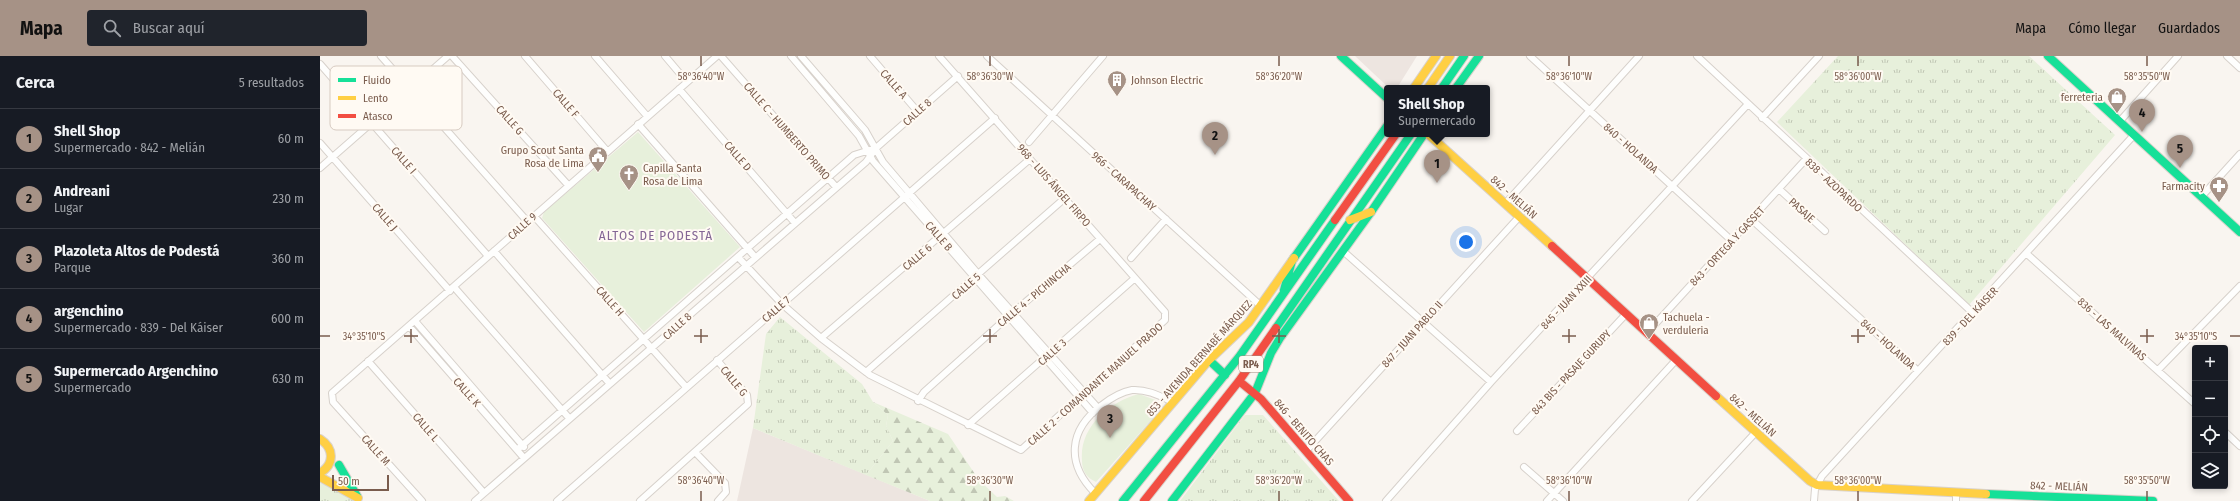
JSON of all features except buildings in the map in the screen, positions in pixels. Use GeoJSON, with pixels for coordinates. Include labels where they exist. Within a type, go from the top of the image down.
{"type":"FeatureCollection","features":[{"type":"Feature","properties":{"kind":"street"},"geometry":{"type":"LineString","coordinates":[[381,56],[390,66]]}},
{"type":"Feature","properties":{"kind":"street"},"geometry":{"type":"LineString","coordinates":[[437,66],[448,56]]}},
{"type":"Feature","properties":{"kind":"street","name":"CALLE G"},"geometry":{"type":"LineString","coordinates":[[452,56],[461,66]]}},
{"type":"Feature","properties":{"kind":"street","name":"CALLE F"},"geometry":{"type":"LineString","coordinates":[[525,56],[608,151]]}},
{"type":"Feature","properties":{"kind":"street"},"geometry":{"type":"LineString","coordinates":[[595,56],[648,116]]}},
{"type":"Feature","properties":{"kind":"street"},"geometry":{"type":"LineString","coordinates":[[665,56],[687,82]]}},
{"type":"Feature","properties":{"kind":"street","name":"CALLE 9"},"geometry":{"type":"LineString","coordinates":[[331,398],[335,388],[452,289],[527,221],[716,56]]}},
{"type":"Feature","properties":{"kind":"street","name":"CALLE C - HUMBERTO PRIMO"},"geometry":{"type":"LineString","coordinates":[[721,56],[836,187]]}},
{"type":"Feature","properties":{"kind":"street","name":"CALLE B"},"geometry":{"type":"LineString","coordinates":[[791,56],[858,136],[869,154],[907,195],[1010,314],[1096,410]]}},
{"type":"Feature","properties":{"kind":"street","name":"CALLE B"},"geometry":{"type":"LineString","coordinates":[[800,56],[865,130],[883,162],[907,195]]}},
{"type":"Feature","properties":{"kind":"street","name":"CALLE A"},"geometry":{"type":"LineString","coordinates":[[870,56],[918,112]]}},
{"type":"Feature","properties":{"kind":"street","name":"968 - LUIS ÁNGEL FIRPO"},"geometry":{"type":"LineString","coordinates":[[940,56],[1135,278],[1166,316]]}},
{"type":"Feature","properties":{"kind":"street","name":"966 - CARAPACHAY"},"geometry":{"type":"LineString","coordinates":[[987,56],[1261,306]]}},
{"type":"Feature","properties":{"kind":"street"},"geometry":{"type":"LineString","coordinates":[[1029,142],[1103,56]]}},
{"type":"Feature","properties":{"kind":"street"},"geometry":{"type":"LineString","coordinates":[[1341,56],[1384,95]]}},
{"type":"Feature","properties":{"kind":"street"},"geometry":{"type":"LineString","coordinates":[[1416,85],[1436,56]]}},
{"type":"Feature","properties":{"kind":"street"},"geometry":{"type":"LineString","coordinates":[[1430,85],[1450,56]]}},
{"type":"Feature","properties":{"kind":"street"},"geometry":{"type":"LineString","coordinates":[[1444,85],[1464,56]]}},
{"type":"Feature","properties":{"kind":"street"},"geometry":{"type":"LineString","coordinates":[[1458,85],[1479,56]]}},
{"type":"Feature","properties":{"kind":"street","name":"840 - HOLANDA"},"geometry":{"type":"LineString","coordinates":[[1530,56],[1731,240]]}},
{"type":"Feature","properties":{"kind":"street"},"geometry":{"type":"LineString","coordinates":[[1505,204],[1639,56]]}},
{"type":"Feature","properties":{"kind":"street","name":"838 - AZOPARDO"},"geometry":{"type":"LineString","coordinates":[[1697,56],[1972,313]]}},
{"type":"Feature","properties":{"kind":"street"},"geometry":{"type":"LineString","coordinates":[[1762,118],[1819,56]]}},
{"type":"Feature","properties":{"kind":"street"},"geometry":{"type":"LineString","coordinates":[[2120,121],[2178,56]]}},
{"type":"Feature","properties":{"kind":"street"},"geometry":{"type":"LineString","coordinates":[[2227,56],[2240,68]]}},
{"type":"Feature","properties":{"kind":"street"},"geometry":{"type":"LineString","coordinates":[[2054,58],[2134,135],[2240,232]]}},
{"type":"Feature","properties":{"kind":"street","name":"CALLE I"},"geometry":{"type":"LineString","coordinates":[[320,64],[330,76]]}},
{"type":"Feature","properties":{"kind":"street","name":"CALLE G"},"geometry":{"type":"LineString","coordinates":[[462,67],[568,185]]}},
{"type":"Feature","properties":{"kind":"street","name":"CALLE 8"},"geometry":{"type":"LineString","coordinates":[[475,501],[836,187],[869,154],[958,76]]}},
{"type":"Feature","properties":{"kind":"street","name":"CALLE D"},"geometry":{"type":"LineString","coordinates":[[680,88],[795,223]]}},
{"type":"Feature","properties":{"kind":"street","name":"845 - JUAN XXIII"},"geometry":{"type":"LineString","coordinates":[[1386,501],[1491,382],[1589,279],[1748,104]]}},
{"type":"Feature","properties":{"kind":"street","name":"CALLE 7"},"geometry":{"type":"LineString","coordinates":[[557,501],[995,118]]}},
{"type":"Feature","properties":{"kind":"street"},"geometry":{"type":"LineString","coordinates":[[638,124],[755,257]]}},
{"type":"Feature","properties":{"kind":"street"},"geometry":{"type":"LineString","coordinates":[[320,168],[365,130]]}},
{"type":"Feature","properties":{"kind":"street","name":"CALLE I"},"geometry":{"type":"LineString","coordinates":[[377,130],[488,256]]}},
{"type":"Feature","properties":{"kind":"street"},"geometry":{"type":"LineString","coordinates":[[446,130],[527,221]]}},
{"type":"Feature","properties":{"kind":"street","name":"853 - AVENIDA BERNABÉ MÁRQUEZ"},"geometry":{"type":"LineString","coordinates":[[1089,501],[1209,360],[1249,322],[1384,130]]}},
{"type":"Feature","properties":{"kind":"street","name":"839 - DEL KÁISER"},"geometry":{"type":"LineString","coordinates":[[1814,501],[1817,484],[1822,476],[2027,254],[2134,135]]}},
{"type":"Feature","properties":{"kind":"street","name":"RP4"},"geometry":{"type":"LineString","coordinates":[[1123,501],[1225,375],[1281,299],[1394,137]]}},
{"type":"Feature","properties":{"kind":"street","name":"RP4"},"geometry":{"type":"LineString","coordinates":[[1144,501],[1239,381],[1409,137]]}},
{"type":"Feature","properties":{"kind":"street"},"geometry":{"type":"LineString","coordinates":[[1172,501],[1255,393],[1275,346],[1371,212],[1422,137]]}},
{"type":"Feature","properties":{"kind":"street","name":"842 - MELIÁN"},"geometry":{"type":"LineString","coordinates":[[1431,137],[1756,432],[1817,484],[1833,487],[1956,497],[2153,501]]}},
{"type":"Feature","properties":{"kind":"street","name":"CALLE J"},"geometry":{"type":"LineString","coordinates":[[320,143],[569,418]]}},
{"type":"Feature","properties":{"kind":"street","name":"CALLE 8"},"geometry":{"type":"LineString","coordinates":[[520,447],[854,155],[869,154]]}},
{"type":"Feature","properties":{"kind":"street"},"geometry":{"type":"LineString","coordinates":[[2202,196],[2240,154]]}},
{"type":"Feature","properties":{"kind":"street","name":"CALLE 6"},"geometry":{"type":"LineString","coordinates":[[821,338],[1030,159]]}},
{"type":"Feature","properties":{"kind":"street","name":"843 - ORTEGA Y GASSET"},"geometry":{"type":"LineString","coordinates":[[1647,333],[1806,159]]}},
{"type":"Feature","properties":{"kind":"street","name":"PASAJE"},"geometry":{"type":"LineString","coordinates":[[1779,189],[1826,231]]}},
{"type":"Feature","properties":{"kind":"street","name":"CALLE 5"},"geometry":{"type":"LineString","coordinates":[[866,372],[978,277],[1065,198]]}},
{"type":"Feature","properties":{"kind":"street"},"geometry":{"type":"LineString","coordinates":[[1350,220],[1371,212]]}},
{"type":"Feature","properties":{"kind":"street","name":"CALLE H"},"geometry":{"type":"LineString","coordinates":[[534,216],[686,387]]}},
{"type":"Feature","properties":{"kind":"street","name":"847 - JUAN PABLO II"},"geometry":{"type":"LineString","coordinates":[[1306,451],[1519,217]]}},
{"type":"Feature","properties":{"kind":"street"},"geometry":{"type":"LineString","coordinates":[[1131,258],[1166,219]]}},
{"type":"Feature","properties":{"kind":"street","name":"840 - HOLANDA"},"geometry":{"type":"LineString","coordinates":[[1751,219],[1918,371]]}},
{"type":"Feature","properties":{"kind":"street","name":"CALLE 4 - PICHINCHA"},"geometry":{"type":"LineString","coordinates":[[918,401],[924,392],[1010,314],[1100,239]]}},
{"type":"Feature","properties":{"kind":"street"},"geometry":{"type":"LineString","coordinates":[[494,251],[610,384]]}},
{"type":"Feature","properties":{"kind":"street"},"geometry":{"type":"LineString","coordinates":[[1343,251],[1491,382]]}},
{"type":"Feature","properties":{"kind":"street","name":"836 - LAS MALVINAS"},"geometry":{"type":"LineString","coordinates":[[2027,254],[2192,401]]}},
{"type":"Feature","properties":{"kind":"street"},"geometry":{"type":"LineString","coordinates":[[738,257],[782,304],[821,338],[866,372],[918,401],[968,426]]}},
{"type":"Feature","properties":{"kind":"street"},"geometry":{"type":"LineString","coordinates":[[1281,299],[1292,261]]}},
{"type":"Feature","properties":{"kind":"street","name":"CALLE 3"},"geometry":{"type":"LineString","coordinates":[[968,426],[1135,278]]}},
{"type":"Feature","properties":{"kind":"street"},"geometry":{"type":"LineString","coordinates":[[2158,370],[2240,286]]}},
{"type":"Feature","properties":{"kind":"street","name":"843 BIS - PASAJE GURUPY"},"geometry":{"type":"LineString","coordinates":[[1517,431],[1626,314]]}},
{"type":"Feature","properties":{"kind":"street","name":"CALLE 2 - COMANDANTE MANUEL PRADO"},"geometry":{"type":"LineString","coordinates":[[968,426],[1021,450],[1165,320],[1166,316]]}},
{"type":"Feature","properties":{"kind":"street","name":"CALLE K"},"geometry":{"type":"LineString","coordinates":[[415,321],[520,447],[524,458]]}},
{"type":"Feature","properties":{"kind":"street","name":"CALLE K"},"geometry":{"type":"LineString","coordinates":[[409,326],[520,447],[530,452]]}},
{"type":"Feature","properties":{"kind":"street","name":"CALLE G"},"geometry":{"type":"LineString","coordinates":[[695,452],[746,407],[749,402],[747,396],[717,360]]}},
{"type":"Feature","properties":{"kind":"street"},"geometry":{"type":"LineString","coordinates":[[1209,360],[1225,375]]}},
{"type":"Feature","properties":{"kind":"street"},"geometry":{"type":"LineString","coordinates":[[1548,501],[1676,360]]}},
{"type":"Feature","properties":{"kind":"street","name":"CALLE L"},"geometry":{"type":"LineString","coordinates":[[368,361],[484,493]]}},
{"type":"Feature","properties":{"kind":"street","name":"846 - BENITO CHAS"},"geometry":{"type":"LineString","coordinates":[[1239,381],[1255,393],[1349,501]]}},
{"type":"Feature","properties":{"kind":"street"},"geometry":{"type":"LineString","coordinates":[[1095,493],[1079,475],[1074,458],[1074,449],[1080,430],[1096,410],[1120,394],[1133,390],[1153,393],[1173,402]]}},
{"type":"Feature","properties":{"kind":"street","name":"CALLE M"},"geometry":{"type":"LineString","coordinates":[[331,398],[422,501]]}},
{"type":"Feature","properties":{"kind":"street"},"geometry":{"type":"LineString","coordinates":[[1692,501],[1756,432]]}},
{"type":"Feature","properties":{"kind":"street"},"geometry":{"type":"LineString","coordinates":[[2228,435],[2240,446]]}},
{"type":"Feature","properties":{"kind":"street"},"geometry":{"type":"LineString","coordinates":[[320,439],[330,448],[360,500]]}},
{"type":"Feature","properties":{"kind":"street"},"geometry":{"type":"LineString","coordinates":[[320,473],[330,464],[332,453],[330,448]]}},
{"type":"Feature","properties":{"kind":"street"},"geometry":{"type":"LineString","coordinates":[[640,501],[695,452],[725,482],[726,492],[718,501]]}},
{"type":"Feature","properties":{"kind":"street"},"geometry":{"type":"LineString","coordinates":[[1524,467],[1563,501]]}},
{"type":"Feature","properties":{"kind":"street"},"geometry":{"type":"LineString","coordinates":[[320,477],[339,486],[360,500]]}},
{"type":"Feature","properties":{"kind":"shaded area"},"geometry":{"type":"Polygon","coordinates":[[[1355,56],[1417,56],[1399,85],[1386,85],[1355,56]]]}},
{"type":"Feature","properties":{"kind":"shaded area"},"geometry":{"type":"Polygon","coordinates":[[[753,428],[930,501],[737,501],[753,428]]]}},
{"type":"Feature","properties":{"kind":"green space"},"geometry":{"type":"Polygon","coordinates":[[[1838,56],[2029,56],[2115,135],[1969,305],[1777,122],[1838,56]]]}},
{"type":"Feature","properties":{"kind":"green space"},"geometry":{"type":"Polygon","coordinates":[[[638,132],[740,247],[644,332],[542,218],[544,212],[638,132]]]}},
{"type":"Feature","properties":{"kind":"green space"},"geometry":{"type":"Polygon","coordinates":[[[780,317],[862,384],[873,402],[888,415],[886,426],[893,441],[866,475],[753,428],[766,334],[780,317]]]}},
{"type":"Feature","properties":{"kind":"green space"},"geometry":{"type":"Polygon","coordinates":[[[1139,394],[1161,402],[1163,407],[1096,482],[1088,476],[1083,468],[1082,449],[1085,437],[1098,418],[1107,410],[1117,403],[1139,394]]]}},
{"type":"Feature","properties":{"kind":"green space"},"geometry":{"type":"Polygon","coordinates":[[[873,402],[948,434],[979,480],[997,497],[1005,496],[1014,501],[930,501],[866,475],[893,441],[886,426],[888,415],[873,402]]]}},
{"type":"Feature","properties":{"kind":"green space"},"geometry":{"type":"Polygon","coordinates":[[[1245,415],[1263,415],[1339,501],[1180,501],[1245,415]]]}},
{"type":"Feature","properties":{"kind":"green space"},"geometry":{"type":"Polygon","coordinates":[[[320,483],[332,488],[354,501],[320,501],[320,483]]]}},
{"type":"Feature","properties":{"kind":"traffic: fast"},"geometry":{"type":"LineString","coordinates":[[1341,56],[1384,95]]}},
{"type":"Feature","properties":{"kind":"traffic: fast"},"geometry":{"type":"LineString","coordinates":[[1444,85],[1464,56]]}},
{"type":"Feature","properties":{"kind":"traffic: fast"},"geometry":{"type":"LineString","coordinates":[[1458,85],[1479,56]]}},
{"type":"Feature","properties":{"kind":"traffic: fast"},"geometry":{"type":"LineString","coordinates":[[2048,56],[2240,232]]}},
{"type":"Feature","properties":{"kind":"traffic: fast"},"geometry":{"type":"LineString","coordinates":[[1294,258],[1384,130]]}},
{"type":"Feature","properties":{"kind":"traffic: fast"},"geometry":{"type":"LineString","coordinates":[[1276,328],[1409,137]]}},
{"type":"Feature","properties":{"kind":"traffic: fast"},"geometry":{"type":"LineString","coordinates":[[1172,501],[1255,393],[1271,353],[1280,338],[1371,212],[1422,137]]}},
{"type":"Feature","properties":{"kind":"traffic: fast"},"geometry":{"type":"LineString","coordinates":[[1123,501],[1239,357],[1335,220]]}},
{"type":"Feature","properties":{"kind":"traffic: fast"},"geometry":{"type":"LineString","coordinates":[[1284,290],[1292,261]]}},
{"type":"Feature","properties":{"kind":"traffic: fast"},"geometry":{"type":"LineString","coordinates":[[1209,360],[1225,375]]}},
{"type":"Feature","properties":{"kind":"traffic: fast"},"geometry":{"type":"LineString","coordinates":[[339,465],[357,496]]}},
{"type":"Feature","properties":{"kind":"traffic: fast"},"geometry":{"type":"LineString","coordinates":[[1986,494],[2153,501]]}},
{"type":"Feature","properties":{"kind":"traffic: slow"},"geometry":{"type":"LineString","coordinates":[[1416,85],[1436,56]]}},
{"type":"Feature","properties":{"kind":"traffic: slow"},"geometry":{"type":"LineString","coordinates":[[1430,85],[1450,56]]}},
{"type":"Feature","properties":{"kind":"traffic: slow"},"geometry":{"type":"LineString","coordinates":[[1431,137],[1552,246]]}},
{"type":"Feature","properties":{"kind":"traffic: slow"},"geometry":{"type":"LineString","coordinates":[[1350,220],[1371,212]]}},
{"type":"Feature","properties":{"kind":"traffic: slow"},"geometry":{"type":"LineString","coordinates":[[1089,501],[1209,360],[1249,322],[1294,258]]}},
{"type":"Feature","properties":{"kind":"traffic: slow"},"geometry":{"type":"LineString","coordinates":[[1716,396],[1810,481],[1817,485],[1986,494]]}},
{"type":"Feature","properties":{"kind":"traffic: slow"},"geometry":{"type":"LineString","coordinates":[[320,439],[328,447],[331,456],[328,465],[320,473]]}},
{"type":"Feature","properties":{"kind":"traffic: slow"},"geometry":{"type":"LineString","coordinates":[[320,477],[358,498]]}},
{"type":"Feature","properties":{"kind":"traffic: jam"},"geometry":{"type":"LineString","coordinates":[[1335,220],[1394,137]]}},
{"type":"Feature","properties":{"kind":"traffic: jam"},"geometry":{"type":"LineString","coordinates":[[1552,246],[1716,396]]}},
{"type":"Feature","properties":{"kind":"traffic: jam"},"geometry":{"type":"LineString","coordinates":[[1144,501],[1239,381],[1276,328]]}},
{"type":"Feature","properties":{"kind":"traffic: jam"},"geometry":{"type":"LineString","coordinates":[[1239,381],[1261,399],[1349,501]]}},
{"type":"Feature","properties":{"kind":"place","name":"Johnson Electric"},"geometry":{"type":"Point","coordinates":[1117,97]}},
{"type":"Feature","properties":{"kind":"place","name":"ferreteria"},"geometry":{"type":"Point","coordinates":[2117,114]}},
{"type":"Feature","properties":{"kind":"place","name":"argenchino"},"geometry":{"type":"Point","coordinates":[2142,132]}},
{"type":"Feature","properties":{"kind":"place","name":"Andreani"},"geometry":{"type":"Point","coordinates":[1215,155]}},
{"type":"Feature","properties":{"kind":"place","name":"Supermercado Argenchino"},"geometry":{"type":"Point","coordinates":[2180,168]}},
{"type":"Feature","properties":{"kind":"place","name":"Grupo Scout Santa Rosa de Lima"},"geometry":{"type":"Point","coordinates":[598,173]}},
{"type":"Feature","properties":{"kind":"place","name":"Shell Shop"},"geometry":{"type":"Point","coordinates":[1437,183]}},
{"type":"Feature","properties":{"kind":"place","name":"Capilla Santa Rosa de Lima"},"geometry":{"type":"Point","coordinates":[629,191]}},
{"type":"Feature","properties":{"kind":"place","name":"Farmacity"},"geometry":{"type":"Point","coordinates":[2219,203]}},
{"type":"Feature","properties":{"kind":"place","name":"Tachuela - verduleria"},"geometry":{"type":"Point","coordinates":[1649,340]}},
{"type":"Feature","properties":{"kind":"place","name":"Plazoleta Altos de Podestá"},"geometry":{"type":"Point","coordinates":[1110,438]}},
{"type":"Feature","properties":{"kind":"district","name":"ALTOS DE PODESTÁ"},"geometry":{"type":"Point","coordinates":[656,235]}}]}
